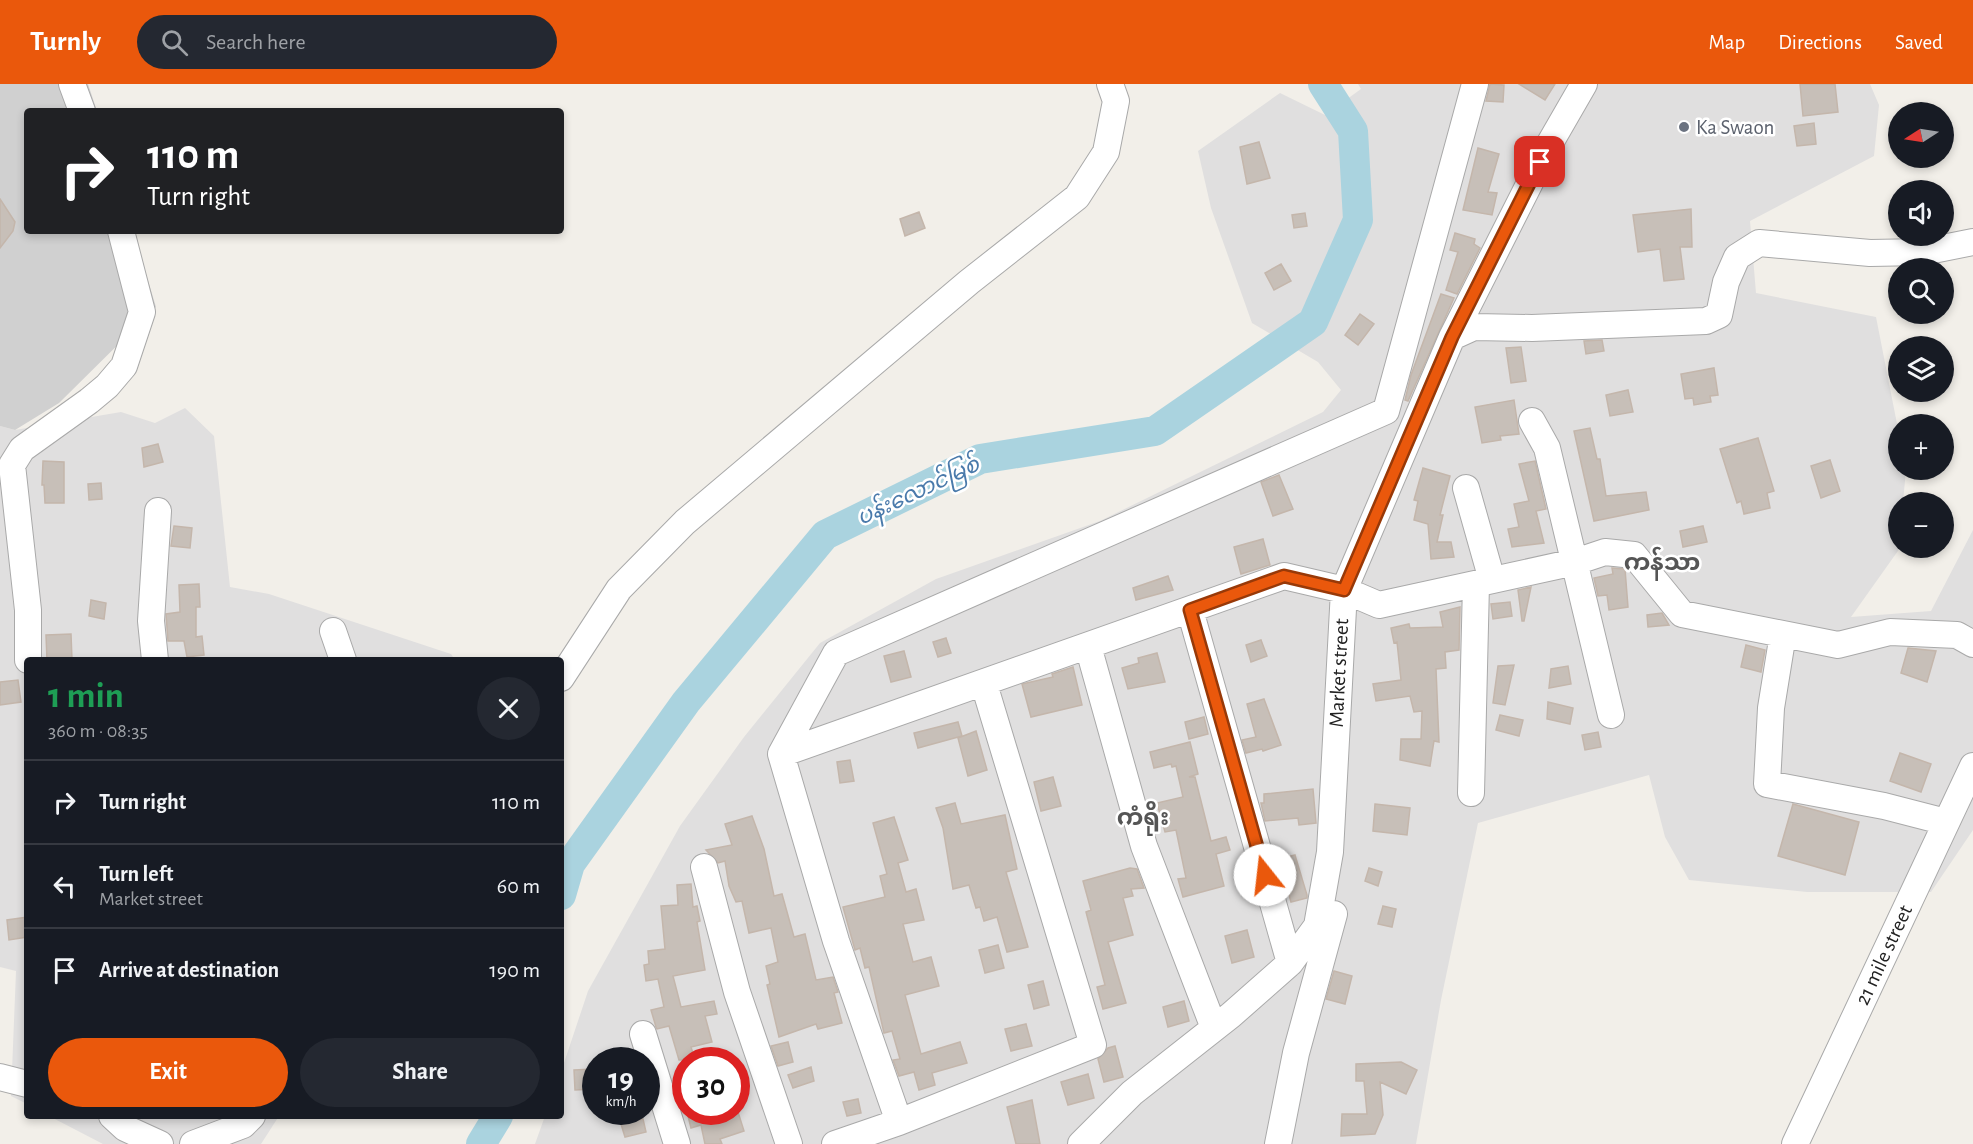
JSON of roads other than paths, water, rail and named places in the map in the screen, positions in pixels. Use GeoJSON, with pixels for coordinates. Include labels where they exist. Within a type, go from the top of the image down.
{"type":"FeatureCollection","features":[{"type":"Feature","properties":{"kind":"street"},"geometry":{"type":"LineString","coordinates":[[72,84],[81,108]]}},
{"type":"Feature","properties":{"kind":"street"},"geometry":{"type":"LineString","coordinates":[[564,673],[619,589],[685,522],[969,282],[1077,198],[1106,152],[1116,101],[1110,84]]}},
{"type":"Feature","properties":{"kind":"street"},"geometry":{"type":"LineString","coordinates":[[900,1122],[836,941],[781,754],[836,653],[1386,411],[1475,84]]}},
{"type":"Feature","properties":{"kind":"street","name":"Market street"},"geometry":{"type":"LineString","coordinates":[[1081,1144],[1132,1093],[1214,1028],[1290,963],[1317,926],[1330,852],[1344,590],[1452,337],[1550,143],[1584,84]]}},
{"type":"Feature","properties":{"kind":"street"},"geometry":{"type":"LineString","coordinates":[[28,657],[28,610],[12,465],[22,449],[89,401],[107,386],[124,366],[142,312],[122,234]]}},
{"type":"Feature","properties":{"kind":"street"},"geometry":{"type":"LineString","coordinates":[[1452,337],[1474,327],[1532,328],[1706,321],[1719,315],[1726,282],[1737,256],[1759,243],[1870,253],[1923,252],[1973,242]]}},
{"type":"Feature","properties":{"kind":"street"},"geometry":{"type":"LineString","coordinates":[[1532,421],[1547,448],[1611,715]]}},
{"type":"Feature","properties":{"kind":"street"},"geometry":{"type":"LineString","coordinates":[[1466,488],[1484,582],[1471,793]]}},
{"type":"Feature","properties":{"kind":"street"},"geometry":{"type":"LineString","coordinates":[[155,657],[151,621],[158,511]]}},
{"type":"Feature","properties":{"kind":"street"},"geometry":{"type":"LineString","coordinates":[[781,754],[1284,576],[1344,590],[1379,605],[1575,562],[1605,552],[1634,555],[1682,614],[1838,645],[1890,632],[1957,635],[1973,644]]}},
{"type":"Feature","properties":{"kind":"street"},"geometry":{"type":"LineString","coordinates":[[1190,610],[1290,963]]}},
{"type":"Feature","properties":{"kind":"street"},"geometry":{"type":"LineString","coordinates":[[333,631],[342,657]]}},
{"type":"Feature","properties":{"kind":"street"},"geometry":{"type":"LineString","coordinates":[[1783,634],[1771,708],[1767,784],[1884,806],[1946,822]]}},
{"type":"Feature","properties":{"kind":"street"},"geometry":{"type":"LineString","coordinates":[[1088,646],[1144,846],[1214,1028]]}},
{"type":"Feature","properties":{"kind":"street"},"geometry":{"type":"LineString","coordinates":[[835,1144],[900,1122],[1093,1045],[984,684]]}},
{"type":"Feature","properties":{"kind":"street","name":"21 mile street"},"geometry":{"type":"LineString","coordinates":[[1796,1144],[1973,766]]}},
{"type":"Feature","properties":{"kind":"street"},"geometry":{"type":"LineString","coordinates":[[1278,1144],[1296,1053],[1334,915],[1330,852]]}},
{"type":"Feature","properties":{"kind":"street"},"geometry":{"type":"LineString","coordinates":[[704,867],[737,992],[789,1144]]}},
{"type":"Feature","properties":{"kind":"street"},"geometry":{"type":"LineString","coordinates":[[643,1034],[677,1144]]}},
{"type":"Feature","properties":{"kind":"street"},"geometry":{"type":"LineString","coordinates":[[0,1077],[24,1083]]}},
{"type":"Feature","properties":{"kind":"street"},"geometry":{"type":"LineString","coordinates":[[115,1119],[125,1128],[160,1144]]}},
{"type":"Feature","properties":{"kind":"street"},"geometry":{"type":"LineString","coordinates":[[193,1144],[243,1125],[249,1119]]}},
{"type":"Feature","properties":{"kind":"waterway","name":"ပန်းလောင်မြစ်"},"geometry":{"type":"LineString","coordinates":[[564,885],[570,864],[686,702],[825,535],[980,459],[1155,431],[1313,322],[1358,220],[1353,131],[1323,84]]}},
{"type":"Feature","properties":{"kind":"waterway","name":"ပန်းလောင်မြစ်"},"geometry":{"type":"LineString","coordinates":[[481,1144],[496,1119]]}},
{"type":"Feature","properties":{"kind":"place","name":"Ka Swaon"},"geometry":{"type":"Point","coordinates":[1684,127]}},
{"type":"Feature","properties":{"kind":"district","name":"ကန်သာ"},"geometry":{"type":"Point","coordinates":[1662,563]}},
{"type":"Feature","properties":{"kind":"district","name":"ကံရိုး"},"geometry":{"type":"Point","coordinates":[1143,818]}}]}
